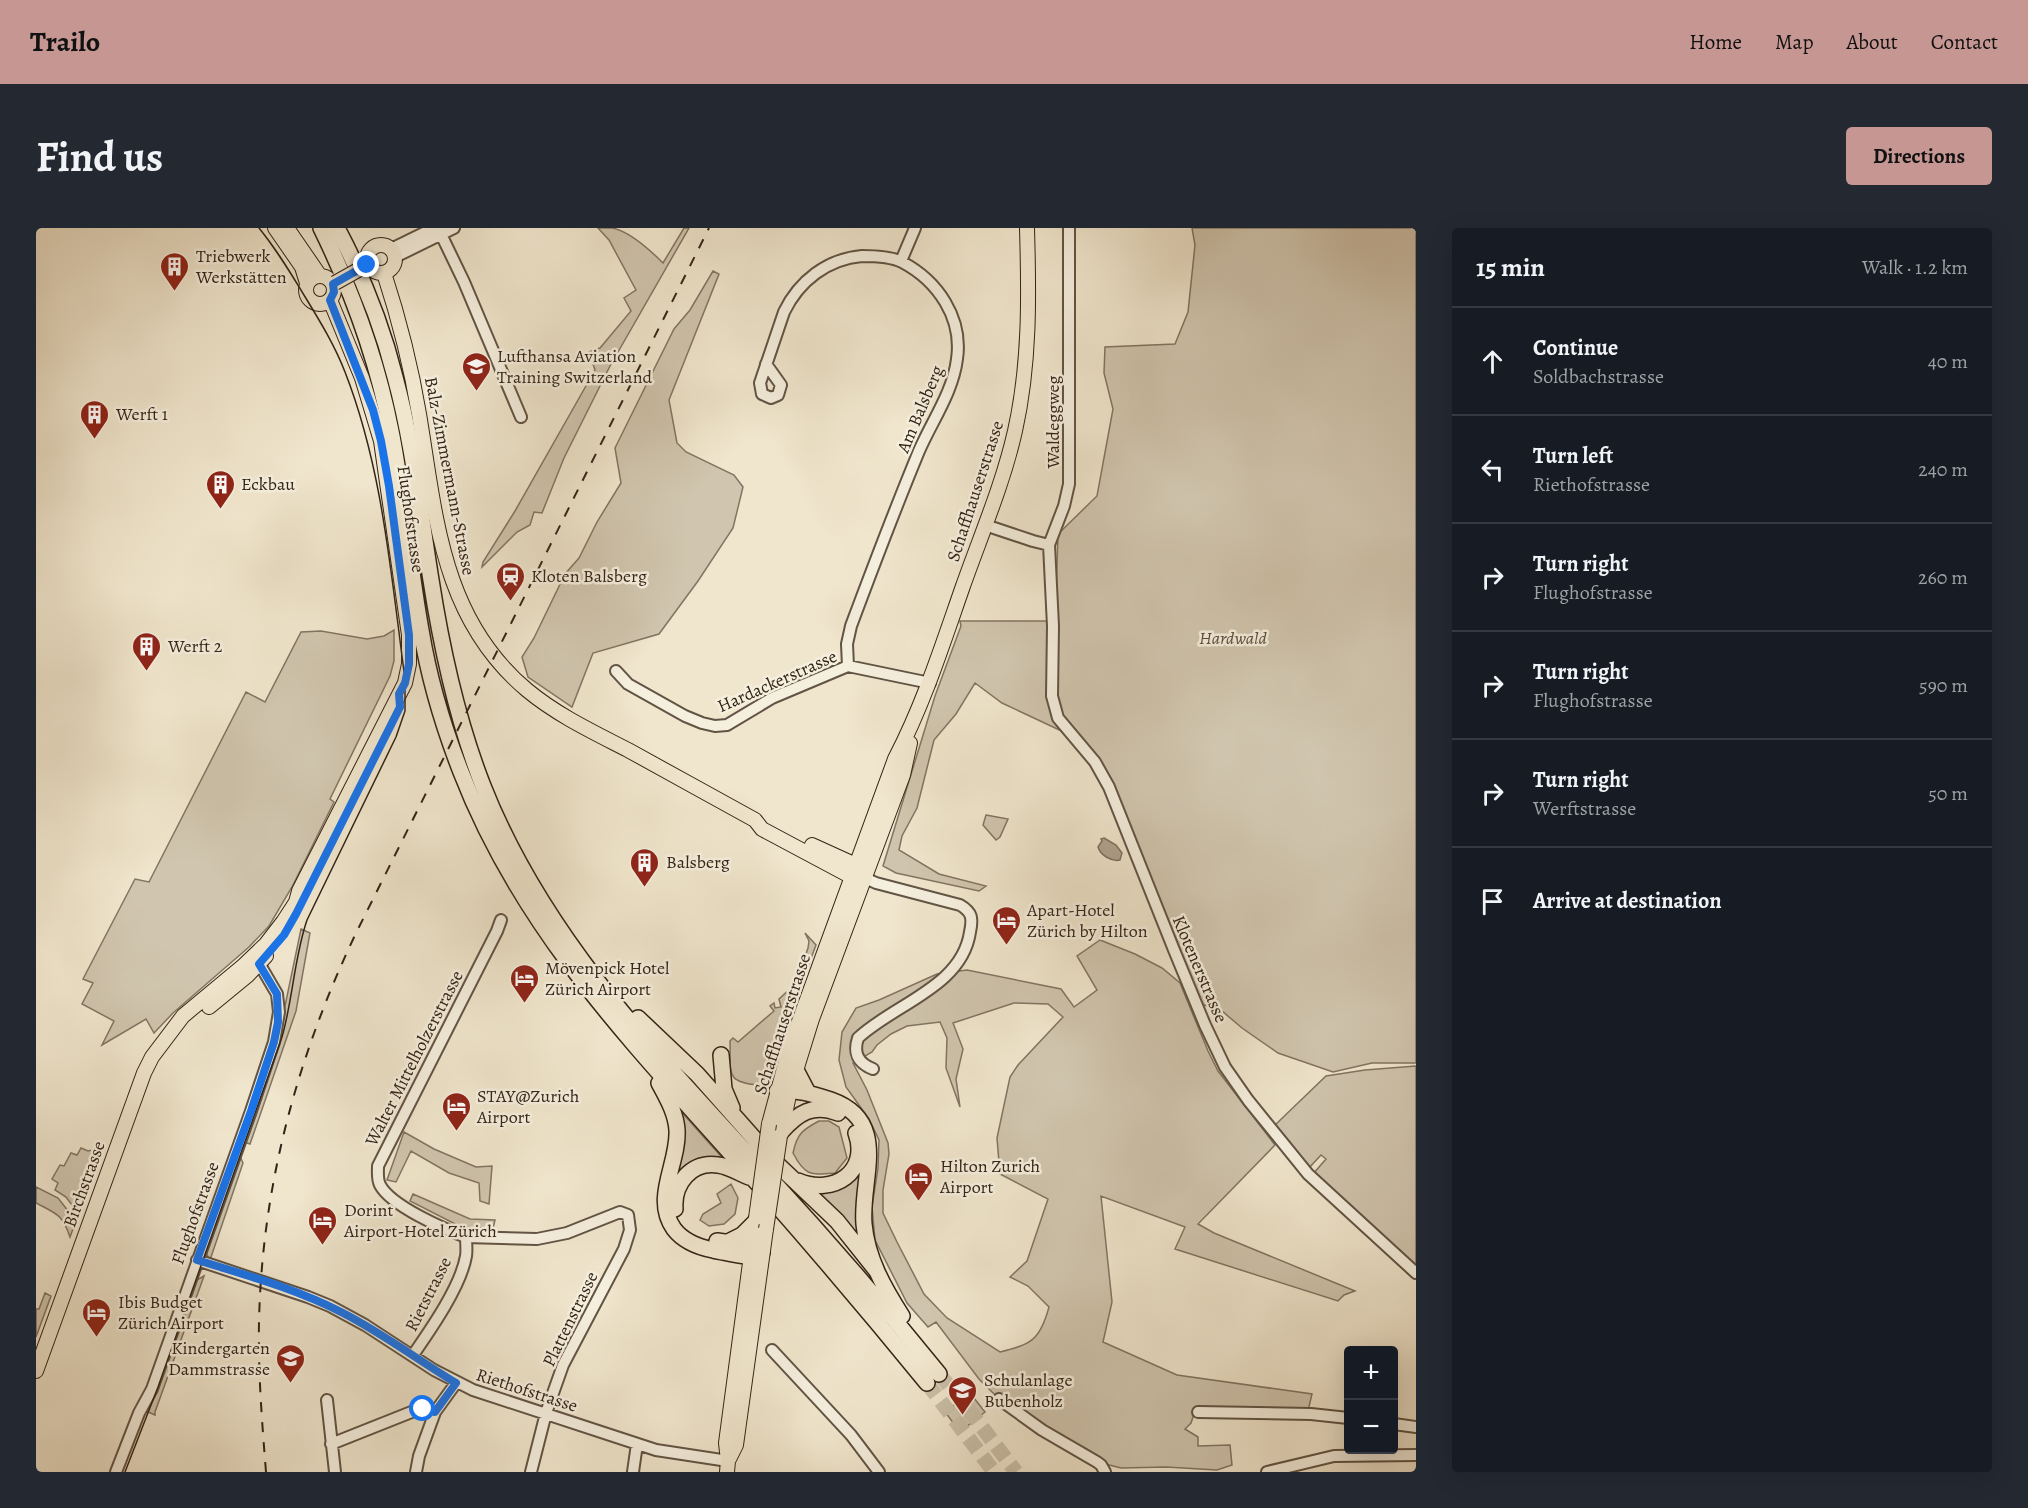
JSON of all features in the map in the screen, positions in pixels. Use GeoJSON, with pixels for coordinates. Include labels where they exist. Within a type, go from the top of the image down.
{"type":"FeatureCollection","features":[{"type":"Feature","properties":{"kind":"highway"},"geometry":{"type":"LineString","coordinates":[[319,228],[354,302],[374,359],[392,432],[421,632],[442,718],[462,774],[499,854],[543,928],[591,994],[646,1061],[837,1275],[935,1377]]}},
{"type":"Feature","properties":{"kind":"highway"},"geometry":{"type":"LineString","coordinates":[[337,228],[367,289],[396,379],[414,467],[443,649],[457,710],[494,812],[514,853],[559,929],[590,973],[662,1059],[827,1241],[935,1377]]}},
{"type":"Feature","properties":{"kind":"highway"},"geometry":{"type":"LineString","coordinates":[[590,973],[697,1074],[775,1162],[837,1221],[876,1270]]}},
{"type":"Feature","properties":{"kind":"highway"},"geometry":{"type":"LineString","coordinates":[[697,1074],[708,1073],[715,1069],[721,1055],[724,1089],[738,1121]]}},
{"type":"Feature","properties":{"kind":"highway"},"geometry":{"type":"LineString","coordinates":[[646,1061],[668,1100],[676,1125],[676,1143],[665,1196],[670,1223],[680,1236],[692,1244],[755,1252]]}},
{"type":"Feature","properties":{"kind":"highway"},"geometry":{"type":"LineString","coordinates":[[796,1070],[808,1093]]}},
{"type":"Feature","properties":{"kind":"highway"},"geometry":{"type":"LineString","coordinates":[[785,1093],[808,1093],[842,1105],[858,1118],[864,1129],[868,1141],[869,1157],[864,1198],[864,1224],[869,1250],[876,1270],[891,1299],[935,1377]]}},
{"type":"Feature","properties":{"kind":"highway"},"geometry":{"type":"LineString","coordinates":[[785,1093],[840,1115],[855,1130],[859,1147],[855,1165],[842,1180],[828,1186],[810,1185],[792,1178]]}},
{"type":"Feature","properties":{"kind":"highway"},"geometry":{"type":"LineString","coordinates":[[777,1131],[801,1113],[820,1108]]}},
{"type":"Feature","properties":{"kind":"highway"},"geometry":{"type":"LineString","coordinates":[[754,1180],[725,1167],[708,1164],[697,1168],[687,1174],[676,1190],[675,1210],[684,1227],[700,1238],[728,1242],[755,1252]]}},
{"type":"Feature","properties":{"kind":"highway"},"geometry":{"type":"LineString","coordinates":[[728,1242],[760,1223]]}},
{"type":"Feature","properties":{"kind":"main road"},"geometry":{"type":"LineString","coordinates":[[275,228],[302,267],[307,283],[307,297],[323,302],[334,292],[334,283]]}},
{"type":"Feature","properties":{"kind":"main road"},"geometry":{"type":"LineString","coordinates":[[287,228],[320,276]]}},
{"type":"Feature","properties":{"kind":"main road","name":"Schaffhauserstrasse"},"geometry":{"type":"LineString","coordinates":[[728,1466],[736,1445],[755,1252],[785,1093],[790,1046],[858,873],[903,775],[915,721],[1005,468],[1022,391],[1029,310],[1028,228]]}},
{"type":"Feature","properties":{"kind":"main road"},"geometry":{"type":"LineString","coordinates":[[382,245],[393,253],[391,269],[384,273],[372,271],[367,265],[367,255],[373,247],[382,245]]}},
{"type":"Feature","properties":{"kind":"main road"},"geometry":{"type":"LineString","coordinates":[[334,283],[367,265]]}},
{"type":"Feature","properties":{"kind":"main road","name":"Balz-Zimmermann-Strasse"},"geometry":{"type":"LineString","coordinates":[[384,273],[404,340],[447,563],[461,604],[478,636],[503,668],[553,709],[755,820],[762,829],[858,873]]}},
{"type":"Feature","properties":{"kind":"main road"},"geometry":{"type":"LineString","coordinates":[[307,283],[313,277],[320,276],[334,283]]}},
{"type":"Feature","properties":{"kind":"main road","name":"Flughofstrasse"},"geometry":{"type":"LineString","coordinates":[[257,960],[296,902],[299,891],[405,683],[409,664],[409,635],[381,441],[373,410],[350,353],[323,302]]}},
{"type":"Feature","properties":{"kind":"main road","name":"Schaffhauserstrasse"},"geometry":{"type":"LineString","coordinates":[[785,1093],[796,1070],[855,901],[858,873]]}},
{"type":"Feature","properties":{"kind":"main road","name":"Birchstrasse"},"geometry":{"type":"LineString","coordinates":[[36,1371],[144,1073],[160,1046],[173,1032],[192,1020],[257,960]]}},
{"type":"Feature","properties":{"kind":"street"},"geometry":{"type":"LineString","coordinates":[[393,253],[438,230],[454,228]]}},
{"type":"Feature","properties":{"kind":"street"},"geometry":{"type":"LineString","coordinates":[[901,261],[915,228]]}},
{"type":"Feature","properties":{"kind":"street","name":"Waldeggweg"},"geometry":{"type":"LineString","coordinates":[[1049,545],[1064,506],[1069,484],[1069,228]]}},
{"type":"Feature","properties":{"kind":"street"},"geometry":{"type":"LineString","coordinates":[[438,230],[468,293],[520,417]]}},
{"type":"Feature","properties":{"kind":"street","name":"Am Balsberg"},"geometry":{"type":"LineString","coordinates":[[766,364],[787,305],[800,287],[816,273],[833,263],[856,257],[874,256],[901,261],[931,284],[946,302],[957,332],[957,361],[950,385],[920,450],[851,626],[847,644],[848,666]]}},
{"type":"Feature","properties":{"kind":"street"},"geometry":{"type":"LineString","coordinates":[[985,525],[1049,545]]}},
{"type":"Feature","properties":{"kind":"street","name":"Klotenerstrasse"},"geometry":{"type":"LineString","coordinates":[[1049,545],[1053,626],[1052,686],[1055,712],[1095,762],[1109,787],[1174,950],[1225,1067],[1248,1100],[1308,1174],[1416,1273]]}},
{"type":"Feature","properties":{"kind":"street","name":"Hardackerstrasse"},"geometry":{"type":"LineString","coordinates":[[616,671],[628,684],[685,716],[715,726],[727,725],[772,698],[848,666],[930,683]]}},
{"type":"Feature","properties":{"kind":"street"},"geometry":{"type":"LineString","coordinates":[[858,873],[876,883],[960,905],[969,910],[972,917],[970,935],[963,954],[953,968],[930,989],[858,1038],[855,1046],[857,1056],[864,1066],[873,1069]]}},
{"type":"Feature","properties":{"kind":"street","name":"Walter Mittelholzerstrasse"},"geometry":{"type":"LineString","coordinates":[[466,1237],[439,1227],[386,1193],[377,1178],[378,1166],[501,920]]}},
{"type":"Feature","properties":{"kind":"street","name":"Flughofstrasse"},"geometry":{"type":"LineString","coordinates":[[116,1472],[139,1413],[152,1389],[274,1042],[278,1022],[277,994],[257,960]]}},
{"type":"Feature","properties":{"kind":"street","name":"Plattenstrasse"},"geometry":{"type":"LineString","coordinates":[[466,1237],[537,1239],[567,1233],[620,1212],[625,1212],[630,1217],[630,1230],[624,1249],[563,1365],[546,1413],[531,1472]]}},
{"type":"Feature","properties":{"kind":"street","name":"Rietstrasse"},"geometry":{"type":"LineString","coordinates":[[413,1355],[441,1311],[457,1280],[466,1256],[466,1237]]}},
{"type":"Feature","properties":{"kind":"street","name":"Riethofstrasse"},"geometry":{"type":"LineString","coordinates":[[197,1260],[319,1301],[365,1325],[456,1383],[473,1390],[637,1444],[728,1466]]}},
{"type":"Feature","properties":{"kind":"street"},"geometry":{"type":"LineString","coordinates":[[772,1350],[851,1435],[879,1472]]}},
{"type":"Feature","properties":{"kind":"street"},"geometry":{"type":"LineString","coordinates":[[416,1472],[419,1456],[435,1412],[456,1383]]}},
{"type":"Feature","properties":{"kind":"street"},"geometry":{"type":"LineString","coordinates":[[999,1399],[1042,1430],[1101,1464],[1105,1472]]}},
{"type":"Feature","properties":{"kind":"street"},"geometry":{"type":"LineString","coordinates":[[327,1400],[334,1472]]}},
{"type":"Feature","properties":{"kind":"street"},"geometry":{"type":"LineString","coordinates":[[331,1444],[414,1411],[423,1409],[435,1412]]}},
{"type":"Feature","properties":{"kind":"street"},"geometry":{"type":"LineString","coordinates":[[1198,1412],[1296,1413],[1344,1418]]}},
{"type":"Feature","properties":{"kind":"street"},"geometry":{"type":"LineString","coordinates":[[1398,1425],[1416,1427]]}},
{"type":"Feature","properties":{"kind":"street"},"geometry":{"type":"LineString","coordinates":[[633,1472],[637,1444]]}},
{"type":"Feature","properties":{"kind":"street"},"geometry":{"type":"LineString","coordinates":[[1267,1472],[1334,1456],[1416,1455]]}},
{"type":"Feature","properties":{"kind":"green space"},"geometry":{"type":"Polygon","coordinates":[[[598,228],[612,228],[625,233],[646,247],[663,263],[684,228],[689,228],[610,366],[564,458],[542,513],[534,512],[530,525],[517,532],[482,567],[595,370],[589,352],[600,348],[631,311],[624,298],[636,290],[609,240],[598,228]]]}},
{"type":"Feature","properties":{"kind":"green space","name":"Hardwald"},"geometry":{"type":"Polygon","coordinates":[[[1192,228],[1416,228],[1416,1063],[1372,1063],[1333,1072],[1278,1053],[1222,1011],[1201,1004],[1100,763],[1068,734],[1002,703],[975,683],[956,714],[934,740],[917,808],[902,836],[899,850],[939,874],[986,886],[979,891],[896,873],[883,866],[935,696],[961,626],[960,621],[1047,621],[1056,595],[1058,534],[1097,496],[1113,409],[1104,373],[1105,347],[1175,344],[1188,312],[1195,245],[1192,228]]]}},
{"type":"Feature","properties":{"kind":"green space"},"geometry":{"type":"Polygon","coordinates":[[[713,271],[719,274],[669,400],[677,443],[686,452],[734,475],[743,487],[733,528],[659,634],[593,653],[572,707],[528,677],[522,657],[534,638],[565,574],[579,558],[597,522],[621,483],[615,448],[674,329],[690,310],[713,271]]]}},
{"type":"Feature","properties":{"kind":"green space"},"geometry":{"type":"Polygon","coordinates":[[[394,630],[394,661],[390,676],[330,799],[334,802],[292,887],[269,926],[154,1033],[146,1019],[102,1045],[114,1021],[82,1004],[93,983],[83,979],[135,879],[149,882],[246,692],[265,702],[301,632],[321,631],[367,639],[384,636],[394,630]]]}},
{"type":"Feature","properties":{"kind":"green space"},"geometry":{"type":"Polygon","coordinates":[[[986,815],[1008,819],[1000,837],[996,840],[983,825],[986,815]]]}},
{"type":"Feature","properties":{"kind":"green space"},"geometry":{"type":"Polygon","coordinates":[[[301,929],[310,933],[296,1011],[250,1144],[244,1142],[280,1030],[301,929]]]}},
{"type":"Feature","properties":{"kind":"green space"},"geometry":{"type":"Polygon","coordinates":[[[805,933],[816,945],[778,1047],[772,1045],[761,1085],[741,1082],[735,1079],[730,1068],[730,1041],[733,1038],[738,1042],[774,1011],[770,1006],[774,1003],[775,1008],[781,1007],[779,999],[797,979],[808,948],[809,941],[805,933]]]}},
{"type":"Feature","properties":{"kind":"green space"},"geometry":{"type":"Polygon","coordinates":[[[1100,940],[1162,968],[1180,983],[1218,1071],[1275,1145],[1198,1224],[1214,1233],[1355,1291],[1344,1295],[1338,1301],[1175,1249],[1185,1227],[1101,1196],[1112,1302],[1103,1342],[1177,1375],[1312,1394],[1308,1411],[1196,1408],[1191,1423],[1185,1429],[1198,1437],[1198,1446],[1230,1445],[1232,1465],[1217,1470],[1166,1467],[1121,1468],[1097,1462],[999,1399],[979,1379],[936,1322],[928,1327],[907,1303],[875,1240],[872,1207],[878,1168],[879,1140],[869,1119],[846,1087],[839,1060],[842,1032],[856,1008],[937,974],[967,970],[1061,989],[1074,1007],[1097,990],[1077,956],[1100,940]],[[1014,1003],[953,1023],[963,1049],[956,1079],[960,1107],[946,1068],[947,1038],[940,1022],[907,1026],[891,1034],[872,1052],[853,1063],[867,1090],[888,1143],[883,1213],[897,1242],[924,1294],[947,1318],[1000,1352],[1033,1339],[1042,1327],[1049,1307],[1028,1286],[1010,1277],[1027,1261],[1048,1199],[1000,1174],[997,1138],[1010,1077],[1018,1065],[1063,1017],[1048,1004],[1014,1003]]]}},
{"type":"Feature","properties":{"kind":"green space"},"geometry":{"type":"Polygon","coordinates":[[[1416,1066],[1416,1268],[1313,1174],[1326,1159],[1321,1155],[1308,1169],[1274,1126],[1326,1076],[1416,1066]]]}},
{"type":"Feature","properties":{"kind":"green space"},"geometry":{"type":"Polygon","coordinates":[[[677,1107],[727,1163],[671,1182],[677,1107]]]}},
{"type":"Feature","properties":{"kind":"green space"},"geometry":{"type":"Polygon","coordinates":[[[819,1121],[829,1121],[839,1127],[847,1158],[835,1173],[814,1174],[809,1172],[801,1166],[793,1153],[801,1133],[819,1121]]]}},
{"type":"Feature","properties":{"kind":"green space"},"geometry":{"type":"Polygon","coordinates":[[[404,1132],[434,1149],[476,1167],[492,1166],[489,1204],[480,1201],[479,1183],[449,1173],[411,1151],[396,1182],[387,1180],[404,1132]]]}},
{"type":"Feature","properties":{"kind":"green space"},"geometry":{"type":"Polygon","coordinates":[[[81,1148],[88,1151],[97,1149],[100,1152],[78,1213],[66,1197],[55,1190],[58,1183],[52,1179],[60,1165],[64,1166],[71,1153],[77,1155],[81,1148]]]}},
{"type":"Feature","properties":{"kind":"green space"},"geometry":{"type":"Polygon","coordinates":[[[239,1154],[243,1163],[210,1260],[204,1250],[239,1154]]]}},
{"type":"Feature","properties":{"kind":"green space"},"geometry":{"type":"Polygon","coordinates":[[[860,1163],[861,1241],[815,1190],[860,1163]]]}},
{"type":"Feature","properties":{"kind":"green space"},"geometry":{"type":"Polygon","coordinates":[[[731,1184],[738,1198],[735,1214],[724,1224],[709,1226],[700,1220],[703,1214],[721,1203],[717,1194],[731,1184]]]}},
{"type":"Feature","properties":{"kind":"green space"},"geometry":{"type":"Polygon","coordinates":[[[36,1187],[58,1198],[76,1221],[70,1237],[58,1215],[36,1203],[36,1187]]]}},
{"type":"Feature","properties":{"kind":"green space"},"geometry":{"type":"Polygon","coordinates":[[[413,1194],[470,1219],[495,1220],[493,1229],[461,1227],[410,1201],[413,1194]]]}},
{"type":"Feature","properties":{"kind":"green space"},"geometry":{"type":"Polygon","coordinates":[[[204,1276],[155,1415],[146,1411],[194,1279],[197,1280],[204,1276]]]}},
{"type":"Feature","properties":{"kind":"green space"},"geometry":{"type":"Polygon","coordinates":[[[45,1293],[51,1296],[36,1337],[36,1309],[39,1309],[45,1293]]]}},
{"type":"Feature","properties":{"kind":"green space"},"geometry":{"type":"Polygon","coordinates":[[[970,1393],[985,1412],[960,1432],[945,1412],[970,1393]]]}},
{"type":"Feature","properties":{"kind":"shaded area"},"geometry":{"type":"Polygon","coordinates":[[[1104,838],[1116,845],[1122,853],[1120,860],[1110,859],[1101,853],[1098,847],[1101,839],[1104,838]]]}},
{"type":"Feature","properties":{"kind":"tunnel"},"geometry":{"type":"LineString","coordinates":[[939,1374],[1016,1472]]}},
{"type":"Feature","properties":{"kind":"tunnel"},"geometry":{"type":"LineString","coordinates":[[927,1383],[994,1472]]}},
{"type":"Feature","properties":{"kind":"tram line"},"geometry":{"type":"LineString","coordinates":[[125,1472],[158,1387],[282,1037],[307,920],[396,737],[405,711],[405,679],[384,523],[358,409],[341,362],[328,335],[284,263],[259,228]]}},
{"type":"Feature","properties":{"kind":"railway"},"geometry":{"type":"LineString","coordinates":[[266,1472],[259,1322],[267,1220],[287,1121],[317,1025],[357,931],[709,228]]}},
{"type":"Feature","properties":{"kind":"place","name":"Triebwerk Werkstätten"},"geometry":{"type":"Point","coordinates":[175,292]}},
{"type":"Feature","properties":{"kind":"place","name":"Lufthansa Aviation Training Switzerland"},"geometry":{"type":"Point","coordinates":[476,392]}},
{"type":"Feature","properties":{"kind":"place","name":"Werft 1"},"geometry":{"type":"Point","coordinates":[95,440]}},
{"type":"Feature","properties":{"kind":"place","name":"Eckbau"},"geometry":{"type":"Point","coordinates":[220,510]}},
{"type":"Feature","properties":{"kind":"place","name":"Kloten Balsberg"},"geometry":{"type":"Point","coordinates":[510,602]}},
{"type":"Feature","properties":{"kind":"place","name":"Werft 2"},"geometry":{"type":"Point","coordinates":[147,672]}},
{"type":"Feature","properties":{"kind":"place","name":"Balsberg"},"geometry":{"type":"Point","coordinates":[645,888]}},
{"type":"Feature","properties":{"kind":"place","name":"Apart-Hotel Zürich by Hilton"},"geometry":{"type":"Point","coordinates":[1006,946]}},
{"type":"Feature","properties":{"kind":"place","name":"Mövenpick Hotel Zürich Airport"},"geometry":{"type":"Point","coordinates":[524,1004]}},
{"type":"Feature","properties":{"kind":"place","name":"STAY@Zurich Airport"},"geometry":{"type":"Point","coordinates":[456,1132]}},
{"type":"Feature","properties":{"kind":"place","name":"Hilton Zurich Airport"},"geometry":{"type":"Point","coordinates":[919,1202]}},
{"type":"Feature","properties":{"kind":"place","name":"Dorint Airport-Hotel Zürich"},"geometry":{"type":"Point","coordinates":[323,1246]}},
{"type":"Feature","properties":{"kind":"place","name":"Ibis Budget Zürich Airport"},"geometry":{"type":"Point","coordinates":[97,1338]}},
{"type":"Feature","properties":{"kind":"place","name":"Kindergarten Dammstrasse"},"geometry":{"type":"Point","coordinates":[291,1384]}},
{"type":"Feature","properties":{"kind":"place","name":"Schulanlage Bubenholz"},"geometry":{"type":"Point","coordinates":[963,1416]}},
{"type":"Feature","properties":{"kind":"route"},"geometry":{"type":"LineString","coordinates":[[367,265],[333,284],[334,292],[330,300],[362,378],[381,441],[407,616],[409,664],[405,683],[399,694],[400,707],[296,914],[284,935],[259,964],[277,994],[279,1012],[274,1042],[197,1260],[330,1306],[365,1325],[456,1383],[435,1412],[423,1409]]}}]}
